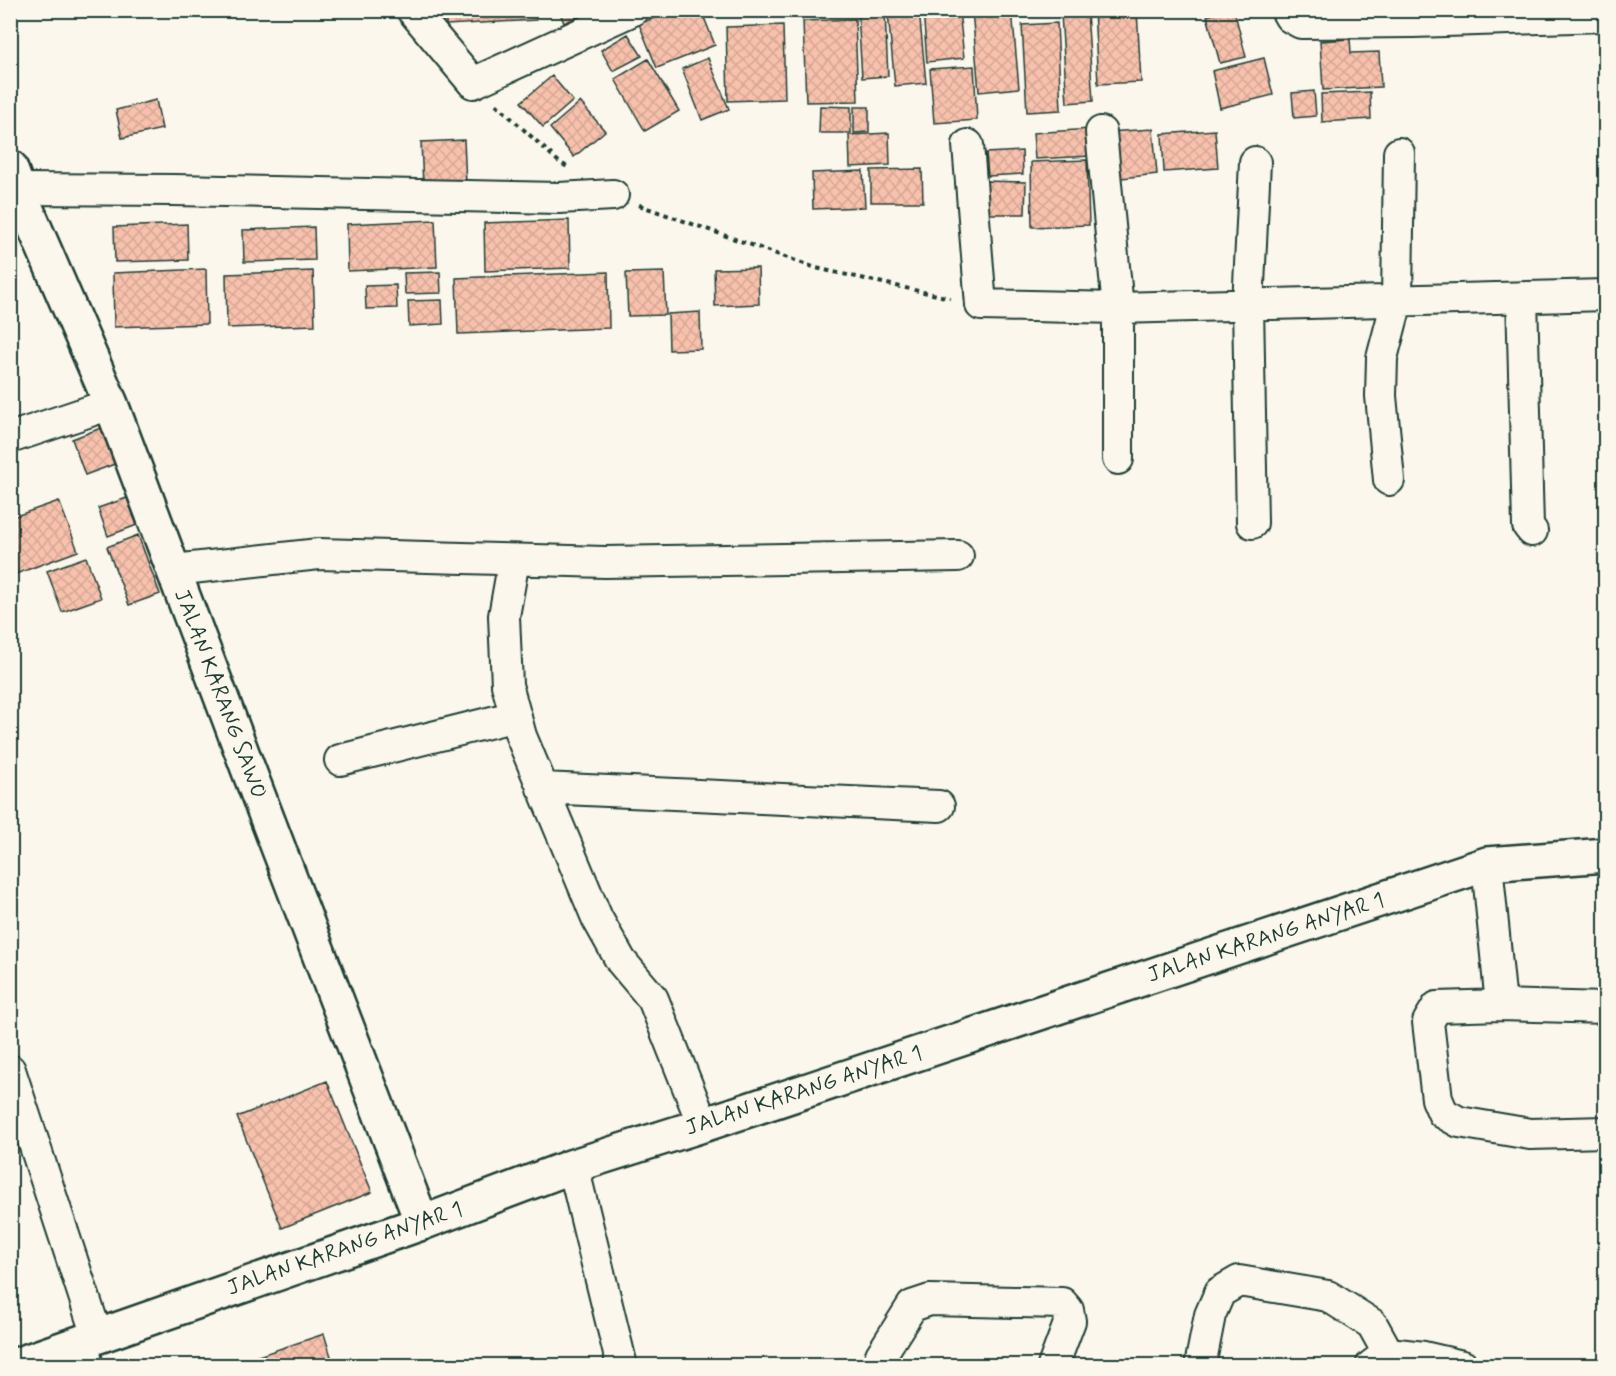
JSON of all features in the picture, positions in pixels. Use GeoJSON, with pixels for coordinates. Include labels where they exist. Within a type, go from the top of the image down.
{"type":"FeatureCollection","features":[{"type":"Feature","properties":{"kind":"main road","name":"JALAN KARANG SAWO"},"geometry":{"type":"LineString","coordinates":[[14,178],[111,404],[422,1223]]}},
{"type":"Feature","properties":{"kind":"main road","name":"JALAN KARANG ANYAR 1"},"geometry":{"type":"LineString","coordinates":[[13,1365],[89,1348],[573,1166],[703,1125],[1487,864],[1605,855]]}},
{"type":"Feature","properties":{"kind":"street"},"geometry":{"type":"LineString","coordinates":[[412,10],[473,83],[633,10]]}},
{"type":"Feature","properties":{"kind":"street"},"geometry":{"type":"LineString","coordinates":[[1286,10],[1290,17],[1301,23],[1413,16],[1547,14],[1605,16]]}},
{"type":"Feature","properties":{"kind":"street"},"geometry":{"type":"LineString","coordinates":[[1101,132],[1118,308],[1118,459]]}},
{"type":"Feature","properties":{"kind":"street"},"geometry":{"type":"LineString","coordinates":[[968,145],[981,305],[1118,308],[1605,295]]}},
{"type":"Feature","properties":{"kind":"street"},"geometry":{"type":"LineString","coordinates":[[1389,480],[1381,396],[1382,358],[1397,301],[1399,153]]}},
{"type":"Feature","properties":{"kind":"street"},"geometry":{"type":"LineString","coordinates":[[1252,523],[1248,305],[1255,162]]}},
{"type":"Feature","properties":{"kind":"street"},"geometry":{"type":"LineString","coordinates":[[14,178],[174,190],[559,198],[613,195]]}},
{"type":"Feature","properties":{"kind":"street"},"geometry":{"type":"LineString","coordinates":[[1522,297],[1528,526],[1532,531]]}},
{"type":"Feature","properties":{"kind":"street"},"geometry":{"type":"LineString","coordinates":[[10,438],[111,404]]}},
{"type":"Feature","properties":{"kind":"street"},"geometry":{"type":"LineString","coordinates":[[174,570],[319,554],[604,562],[958,556]]}},
{"type":"Feature","properties":{"kind":"street"},"geometry":{"type":"LineString","coordinates":[[514,560],[504,616],[507,685],[521,736],[597,918],[621,961],[653,999],[703,1125]]}},
{"type":"Feature","properties":{"kind":"street"},"geometry":{"type":"LineString","coordinates":[[340,760],[516,716]]}},
{"type":"Feature","properties":{"kind":"street"},"geometry":{"type":"LineString","coordinates":[[542,788],[939,806]]}},
{"type":"Feature","properties":{"kind":"street"},"geometry":{"type":"LineString","coordinates":[[1487,864],[1501,1005]]}},
{"type":"Feature","properties":{"kind":"street"},"geometry":{"type":"LineString","coordinates":[[1605,1008],[1501,1005],[1437,1007],[1428,1022],[1437,1099],[1443,1113],[1459,1122],[1530,1134],[1605,1132]]}},
{"type":"Feature","properties":{"kind":"street"},"geometry":{"type":"LineString","coordinates":[[10,1070],[89,1348]]}},
{"type":"Feature","properties":{"kind":"street"},"geometry":{"type":"LineString","coordinates":[[573,1166],[622,1365]]}},
{"type":"Feature","properties":{"kind":"street"},"geometry":{"type":"LineString","coordinates":[[1200,1365],[1210,1315],[1220,1292],[1239,1281],[1328,1296],[1372,1324],[1379,1359],[1424,1357],[1463,1365]]}},
{"type":"Feature","properties":{"kind":"street"},"geometry":{"type":"LineString","coordinates":[[878,1365],[881,1354],[912,1306],[930,1300],[1062,1303],[1068,1310],[1070,1321],[1053,1365]]}},
{"type":"Feature","properties":{"kind":"path"},"geometry":{"type":"LineString","coordinates":[[473,83],[559,162],[613,195],[816,268],[981,305]]}},
{"type":"Feature","properties":{"kind":"building"},"geometry":{"type":"Polygon","coordinates":[[[446,10],[536,10],[536,20],[446,25],[446,10]]]}},
{"type":"Feature","properties":{"kind":"building"},"geometry":{"type":"Polygon","coordinates":[[[559,10],[579,10],[581,16],[564,23],[559,10]]]}},
{"type":"Feature","properties":{"kind":"building"},"geometry":{"type":"Polygon","coordinates":[[[673,10],[701,10],[715,45],[657,68],[639,24],[673,10]]]}},
{"type":"Feature","properties":{"kind":"building"},"geometry":{"type":"Polygon","coordinates":[[[919,10],[926,83],[895,86],[888,13],[919,10]]]}},
{"type":"Feature","properties":{"kind":"building"},"geometry":{"type":"Polygon","coordinates":[[[923,10],[959,10],[964,58],[927,62],[923,10]]]}},
{"type":"Feature","properties":{"kind":"building"},"geometry":{"type":"Polygon","coordinates":[[[972,10],[1012,10],[1019,88],[979,92],[972,10]]]}},
{"type":"Feature","properties":{"kind":"building"},"geometry":{"type":"Polygon","coordinates":[[[1094,10],[1137,10],[1141,82],[1098,84],[1094,10]]]}},
{"type":"Feature","properties":{"kind":"building"},"geometry":{"type":"Polygon","coordinates":[[[1234,10],[1246,57],[1220,63],[1207,16],[1234,10]]]}},
{"type":"Feature","properties":{"kind":"building"},"geometry":{"type":"Polygon","coordinates":[[[885,12],[888,76],[862,78],[858,14],[885,12]]]}},
{"type":"Feature","properties":{"kind":"building"},"geometry":{"type":"Polygon","coordinates":[[[1087,12],[1093,101],[1067,103],[1061,14],[1087,12]]]}},
{"type":"Feature","properties":{"kind":"building"},"geometry":{"type":"Polygon","coordinates":[[[855,19],[858,101],[806,102],[803,21],[855,19]]]}},
{"type":"Feature","properties":{"kind":"building"},"geometry":{"type":"Polygon","coordinates":[[[1057,23],[1061,110],[1027,112],[1022,25],[1057,23]]]}},
{"type":"Feature","properties":{"kind":"building"},"geometry":{"type":"Polygon","coordinates":[[[783,25],[785,99],[728,101],[726,27],[783,25]]]}},
{"type":"Feature","properties":{"kind":"building"},"geometry":{"type":"Polygon","coordinates":[[[628,34],[642,56],[613,71],[601,50],[628,34]]]}},
{"type":"Feature","properties":{"kind":"building"},"geometry":{"type":"Polygon","coordinates":[[[1350,39],[1351,53],[1379,52],[1381,87],[1323,90],[1320,41],[1350,39]]]}},
{"type":"Feature","properties":{"kind":"building"},"geometry":{"type":"Polygon","coordinates":[[[708,58],[729,109],[702,120],[682,69],[708,58]]]}},
{"type":"Feature","properties":{"kind":"building"},"geometry":{"type":"Polygon","coordinates":[[[1264,58],[1273,95],[1220,108],[1212,71],[1264,58]]]}},
{"type":"Feature","properties":{"kind":"building"},"geometry":{"type":"Polygon","coordinates":[[[648,59],[679,111],[645,131],[615,79],[648,59]]]}},
{"type":"Feature","properties":{"kind":"building"},"geometry":{"type":"Polygon","coordinates":[[[974,66],[977,120],[934,123],[930,69],[974,66]]]}},
{"type":"Feature","properties":{"kind":"building"},"geometry":{"type":"Polygon","coordinates":[[[552,76],[573,101],[543,127],[521,102],[552,76]]]}},
{"type":"Feature","properties":{"kind":"building"},"geometry":{"type":"Polygon","coordinates":[[[1314,91],[1316,116],[1294,118],[1292,93],[1314,91]]]}},
{"type":"Feature","properties":{"kind":"building"},"geometry":{"type":"Polygon","coordinates":[[[1370,92],[1371,119],[1322,122],[1321,94],[1370,92]]]}},
{"type":"Feature","properties":{"kind":"building"},"geometry":{"type":"Polygon","coordinates":[[[156,100],[162,129],[122,138],[116,110],[156,100]]]}},
{"type":"Feature","properties":{"kind":"building"},"geometry":{"type":"Polygon","coordinates":[[[580,102],[605,131],[574,157],[550,128],[580,102]]]}},
{"type":"Feature","properties":{"kind":"building"},"geometry":{"type":"Polygon","coordinates":[[[820,106],[851,107],[851,133],[819,133],[820,106]]]}},
{"type":"Feature","properties":{"kind":"building"},"geometry":{"type":"Polygon","coordinates":[[[854,107],[869,107],[869,132],[854,133],[854,107]]]}},
{"type":"Feature","properties":{"kind":"building"},"geometry":{"type":"Polygon","coordinates":[[[1090,129],[1091,156],[1035,159],[1033,133],[1090,129]]]}},
{"type":"Feature","properties":{"kind":"building"},"geometry":{"type":"Polygon","coordinates":[[[1153,129],[1157,174],[1113,179],[1108,132],[1153,129]]]}},
{"type":"Feature","properties":{"kind":"building"},"geometry":{"type":"Polygon","coordinates":[[[1215,130],[1218,168],[1164,172],[1162,134],[1215,130]]]}},
{"type":"Feature","properties":{"kind":"building"},"geometry":{"type":"Polygon","coordinates":[[[889,133],[890,165],[850,167],[849,135],[889,133]]]}},
{"type":"Feature","properties":{"kind":"building"},"geometry":{"type":"Polygon","coordinates":[[[464,140],[466,184],[423,186],[421,142],[464,140]]]}},
{"type":"Feature","properties":{"kind":"building"},"geometry":{"type":"Polygon","coordinates":[[[1022,151],[1023,174],[988,176],[986,153],[1022,151]]]}},
{"type":"Feature","properties":{"kind":"building"},"geometry":{"type":"Polygon","coordinates":[[[1087,160],[1089,225],[1032,227],[1031,162],[1087,160]]]}},
{"type":"Feature","properties":{"kind":"building"},"geometry":{"type":"Polygon","coordinates":[[[922,169],[923,202],[871,202],[871,170],[922,169]]]}},
{"type":"Feature","properties":{"kind":"building"},"geometry":{"type":"Polygon","coordinates":[[[863,171],[865,207],[813,209],[812,173],[863,171]]]}},
{"type":"Feature","properties":{"kind":"building"},"geometry":{"type":"Polygon","coordinates":[[[983,181],[1026,182],[1025,214],[983,214],[983,181]]]}},
{"type":"Feature","properties":{"kind":"building"},"geometry":{"type":"Polygon","coordinates":[[[435,220],[437,267],[348,271],[347,224],[435,220]]]}},
{"type":"Feature","properties":{"kind":"building"},"geometry":{"type":"Polygon","coordinates":[[[569,220],[570,268],[485,271],[484,223],[569,220]]]}},
{"type":"Feature","properties":{"kind":"building"},"geometry":{"type":"Polygon","coordinates":[[[187,224],[188,260],[115,262],[114,227],[187,224]]]}},
{"type":"Feature","properties":{"kind":"building"},"geometry":{"type":"Polygon","coordinates":[[[314,227],[315,260],[244,262],[243,230],[314,227]]]}},
{"type":"Feature","properties":{"kind":"building"},"geometry":{"type":"Polygon","coordinates":[[[758,268],[759,304],[715,306],[714,269],[758,268]]]}},
{"type":"Feature","properties":{"kind":"building"},"geometry":{"type":"Polygon","coordinates":[[[206,269],[207,324],[114,327],[113,273],[206,269]]]}},
{"type":"Feature","properties":{"kind":"building"},"geometry":{"type":"Polygon","coordinates":[[[313,271],[315,325],[227,328],[226,274],[313,271]]]}},
{"type":"Feature","properties":{"kind":"building"},"geometry":{"type":"Polygon","coordinates":[[[440,272],[441,293],[405,294],[404,273],[440,272]]]}},
{"type":"Feature","properties":{"kind":"building"},"geometry":{"type":"Polygon","coordinates":[[[608,272],[609,328],[458,334],[456,278],[608,272]]]}},
{"type":"Feature","properties":{"kind":"building"},"geometry":{"type":"Polygon","coordinates":[[[664,272],[666,315],[628,316],[626,273],[664,272]]]}},
{"type":"Feature","properties":{"kind":"building"},"geometry":{"type":"Polygon","coordinates":[[[396,285],[397,308],[366,309],[365,286],[396,285]]]}},
{"type":"Feature","properties":{"kind":"building"},"geometry":{"type":"Polygon","coordinates":[[[442,300],[443,324],[409,326],[408,301],[442,300]]]}},
{"type":"Feature","properties":{"kind":"building"},"geometry":{"type":"Polygon","coordinates":[[[700,312],[701,349],[669,350],[668,314],[700,312]]]}},
{"type":"Feature","properties":{"kind":"building"},"geometry":{"type":"Polygon","coordinates":[[[109,425],[123,461],[85,475],[72,439],[109,425]]]}},
{"type":"Feature","properties":{"kind":"building"},"geometry":{"type":"Polygon","coordinates":[[[127,498],[137,525],[108,536],[98,508],[127,498]]]}},
{"type":"Feature","properties":{"kind":"building"},"geometry":{"type":"Polygon","coordinates":[[[59,501],[78,551],[13,575],[10,570],[10,518],[59,501]]]}},
{"type":"Feature","properties":{"kind":"building"},"geometry":{"type":"Polygon","coordinates":[[[138,535],[160,594],[129,605],[107,547],[138,535]]]}},
{"type":"Feature","properties":{"kind":"building"},"geometry":{"type":"Polygon","coordinates":[[[86,557],[101,598],[62,612],[47,571],[86,557]]]}},
{"type":"Feature","properties":{"kind":"building"},"geometry":{"type":"Polygon","coordinates":[[[10,605],[18,626],[10,629],[10,605]]]}},
{"type":"Feature","properties":{"kind":"building"},"geometry":{"type":"Polygon","coordinates":[[[327,1081],[372,1192],[282,1228],[237,1117],[327,1081]]]}},
{"type":"Feature","properties":{"kind":"building"},"geometry":{"type":"Polygon","coordinates":[[[324,1334],[334,1366],[228,1366],[324,1334]]]}}]}
